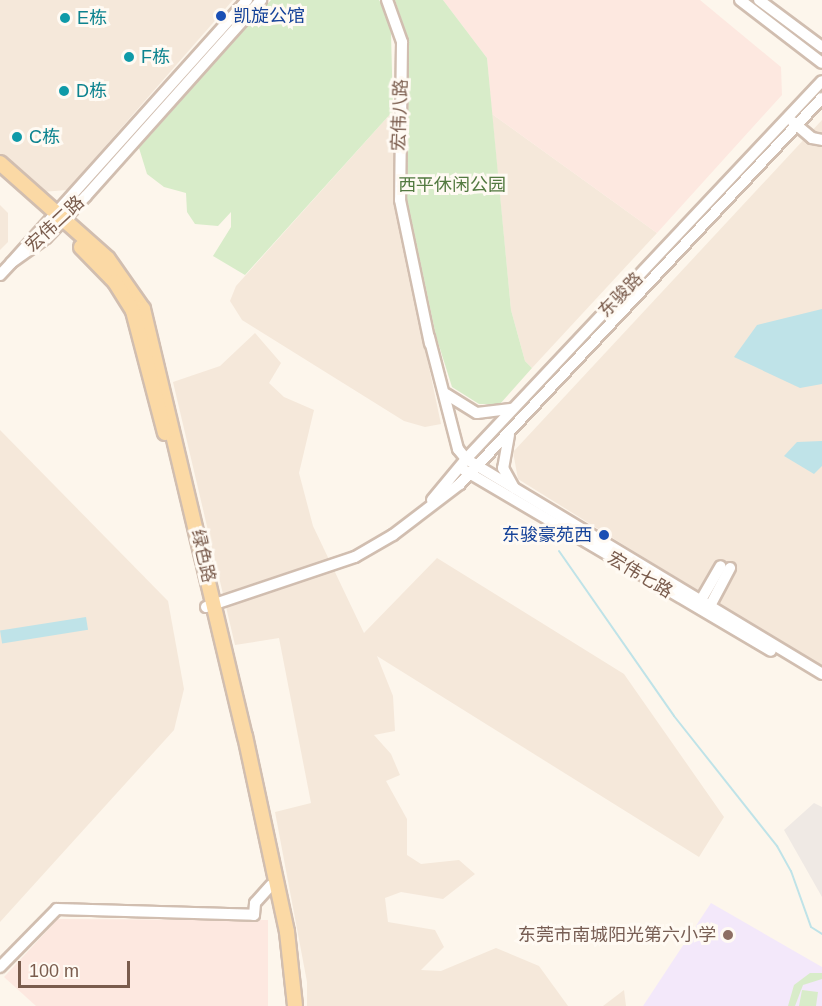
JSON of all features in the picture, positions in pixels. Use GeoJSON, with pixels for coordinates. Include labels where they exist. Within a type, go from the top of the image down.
{"type":"FeatureCollection","features":[{"type":"Feature","properties":{"kind":"main road","name":"绿色路"},"geometry":{"type":"LineString","coordinates":[[0,163],[57,219]]}},
{"type":"Feature","properties":{"kind":"main road","name":"绿色路"},"geometry":{"type":"LineString","coordinates":[[0,174],[122,274],[143,309],[271,885],[290,1006]]}},
{"type":"Feature","properties":{"kind":"main road","name":"绿色路"},"geometry":{"type":"LineString","coordinates":[[210,605],[283,910],[295,1006]]}},
{"type":"Feature","properties":{"kind":"street","name":"宏伟二路"},"geometry":{"type":"LineString","coordinates":[[57,219],[247,0]]}},
{"type":"Feature","properties":{"kind":"street","name":"宏伟二路"},"geometry":{"type":"LineString","coordinates":[[0,275],[57,219],[261,0]]}},
{"type":"Feature","properties":{"kind":"street","name":"宏伟八路"},"geometry":{"type":"LineString","coordinates":[[387,0],[402,42],[400,200],[429,337],[462,463]]}},
{"type":"Feature","properties":{"kind":"street"},"geometry":{"type":"LineString","coordinates":[[740,0],[822,63]]}},
{"type":"Feature","properties":{"kind":"street"},"geometry":{"type":"LineString","coordinates":[[759,0],[822,47]]}},
{"type":"Feature","properties":{"kind":"street","name":"东骏路"},"geometry":{"type":"LineString","coordinates":[[210,605],[337,565],[373,547],[422,512],[473,470],[794,123],[822,83]]}},
{"type":"Feature","properties":{"kind":"street","name":"东骏路"},"geometry":{"type":"LineString","coordinates":[[422,512],[462,463],[514,408],[794,123],[822,98]]}},
{"type":"Feature","properties":{"kind":"street"},"geometry":{"type":"LineString","coordinates":[[794,123],[812,138],[822,140]]}},
{"type":"Feature","properties":{"kind":"street","name":"宏伟八路"},"geometry":{"type":"LineString","coordinates":[[429,337],[432,364],[462,463]]}},
{"type":"Feature","properties":{"kind":"street"},"geometry":{"type":"LineString","coordinates":[[445,393],[456,404],[477,413],[492,414],[514,408]]}},
{"type":"Feature","properties":{"kind":"street"},"geometry":{"type":"LineString","coordinates":[[511,431],[503,468],[516,491]]}},
{"type":"Feature","properties":{"kind":"street","name":"宏伟七路"},"geometry":{"type":"LineString","coordinates":[[462,463],[822,681]]}},
{"type":"Feature","properties":{"kind":"street","name":"宏伟七路"},"geometry":{"type":"LineString","coordinates":[[473,470],[516,491],[822,674]]}},
{"type":"Feature","properties":{"kind":"street"},"geometry":{"type":"LineString","coordinates":[[705,603],[725,567]]}},
{"type":"Feature","properties":{"kind":"street"},"geometry":{"type":"LineString","coordinates":[[0,967],[57,909],[254,915],[255,903],[271,885]]}},
{"type":"Feature","properties":{"kind":"shaded area"},"geometry":{"type":"Polygon","coordinates":[[[0,0],[233,0],[67,190],[42,192],[0,154],[0,0]]]}},
{"type":"Feature","properties":{"kind":"shaded area"},"geometry":{"type":"Polygon","coordinates":[[[443,0],[700,0],[781,67],[782,95],[657,233],[492,114],[487,58],[443,0]]]}},
{"type":"Feature","properties":{"kind":"shaded area"},"geometry":{"type":"Polygon","coordinates":[[[393,111],[394,201],[441,424],[425,427],[404,421],[242,320],[230,301],[236,286],[393,111]]]}},
{"type":"Feature","properties":{"kind":"shaded area"},"geometry":{"type":"Polygon","coordinates":[[[492,114],[657,233],[532,368],[525,361],[511,310],[492,114]]]}},
{"type":"Feature","properties":{"kind":"shaded area"},"geometry":{"type":"Polygon","coordinates":[[[822,120],[822,666],[818,666],[518,479],[513,452],[822,120]]]}},
{"type":"Feature","properties":{"kind":"shaded area"},"geometry":{"type":"Polygon","coordinates":[[[0,205],[8,213],[8,242],[0,250],[0,205]]]}},
{"type":"Feature","properties":{"kind":"shaded area"},"geometry":{"type":"Polygon","coordinates":[[[255,333],[281,363],[269,383],[284,397],[314,410],[299,473],[313,526],[364,633],[437,558],[624,674],[724,817],[699,857],[377,656],[393,696],[395,731],[374,735],[391,754],[400,775],[386,781],[407,819],[407,855],[421,864],[459,860],[475,874],[443,899],[401,892],[385,898],[388,922],[435,930],[444,947],[421,970],[441,971],[496,948],[539,966],[568,1006],[307,1006],[307,982],[275,812],[311,803],[279,638],[235,645],[173,382],[220,366],[255,333]]]}},
{"type":"Feature","properties":{"kind":"shaded area"},"geometry":{"type":"Polygon","coordinates":[[[0,430],[168,601],[184,689],[174,730],[0,922],[0,430]]]}},
{"type":"Feature","properties":{"kind":"shaded area"},"geometry":{"type":"Polygon","coordinates":[[[814,803],[822,807],[822,897],[784,830],[814,803]]]}},
{"type":"Feature","properties":{"kind":"shaded area","name":"东莞市南城阳光第六小学"},"geometry":{"type":"Polygon","coordinates":[[[711,903],[822,967],[822,1006],[643,1006],[711,903]]]}},
{"type":"Feature","properties":{"kind":"shaded area"},"geometry":{"type":"Polygon","coordinates":[[[58,919],[268,920],[268,1006],[36,1006],[4,977],[58,919]]]}},
{"type":"Feature","properties":{"kind":"shaded area"},"geometry":{"type":"Polygon","coordinates":[[[624,990],[626,1006],[603,1006],[624,990]]]}},
{"type":"Feature","properties":{"kind":"green space"},"geometry":{"type":"Polygon","coordinates":[[[271,0],[379,0],[386,11],[391,33],[393,111],[245,275],[213,256],[231,227],[231,212],[218,226],[195,224],[187,212],[186,193],[164,187],[147,174],[139,148],[271,0]]]}},
{"type":"Feature","properties":{"kind":"green space","name":"西平休闲公园"},"geometry":{"type":"Polygon","coordinates":[[[395,0],[443,0],[487,58],[511,310],[525,361],[532,368],[500,404],[479,404],[452,387],[436,336],[407,199],[409,42],[395,0]]]}},
{"type":"Feature","properties":{"kind":"green space"},"geometry":{"type":"Polygon","coordinates":[[[810,973],[822,973],[822,979],[803,985],[795,1006],[788,1006],[794,985],[810,973]]]}},
{"type":"Feature","properties":{"kind":"green space"},"geometry":{"type":"Polygon","coordinates":[[[802,990],[818,992],[816,1006],[799,1006],[802,990]]]}},
{"type":"Feature","properties":{"kind":"water"},"geometry":{"type":"Polygon","coordinates":[[[822,309],[822,384],[800,388],[734,357],[757,325],[822,309]]]}},
{"type":"Feature","properties":{"kind":"water"},"geometry":{"type":"Polygon","coordinates":[[[822,441],[822,466],[814,474],[784,456],[797,442],[822,441]]]}},
{"type":"Feature","properties":{"kind":"water"},"geometry":{"type":"Polygon","coordinates":[[[86,617],[88,630],[2,643],[0,631],[86,617]]]}},
{"type":"Feature","properties":{"kind":"waterway"},"geometry":{"type":"LineString","coordinates":[[559,551],[674,716],[777,846],[791,871],[811,927],[822,934]]}},
{"type":"Feature","properties":{"kind":"place","name":"凯旋公馆"},"geometry":{"type":"Point","coordinates":[221,16]}},
{"type":"Feature","properties":{"kind":"place","name":"E栋"},"geometry":{"type":"Point","coordinates":[65,18]}},
{"type":"Feature","properties":{"kind":"place","name":"F栋"},"geometry":{"type":"Point","coordinates":[129,57]}},
{"type":"Feature","properties":{"kind":"place","name":"D栋"},"geometry":{"type":"Point","coordinates":[64,91]}},
{"type":"Feature","properties":{"kind":"place","name":"C栋"},"geometry":{"type":"Point","coordinates":[17,137]}},
{"type":"Feature","properties":{"kind":"place","name":"东骏豪苑西"},"geometry":{"type":"Point","coordinates":[604,535]}},
{"type":"Feature","properties":{"kind":"place","name":"东莞市南城阳光第六小学"},"geometry":{"type":"Point","coordinates":[728,935]}}]}
